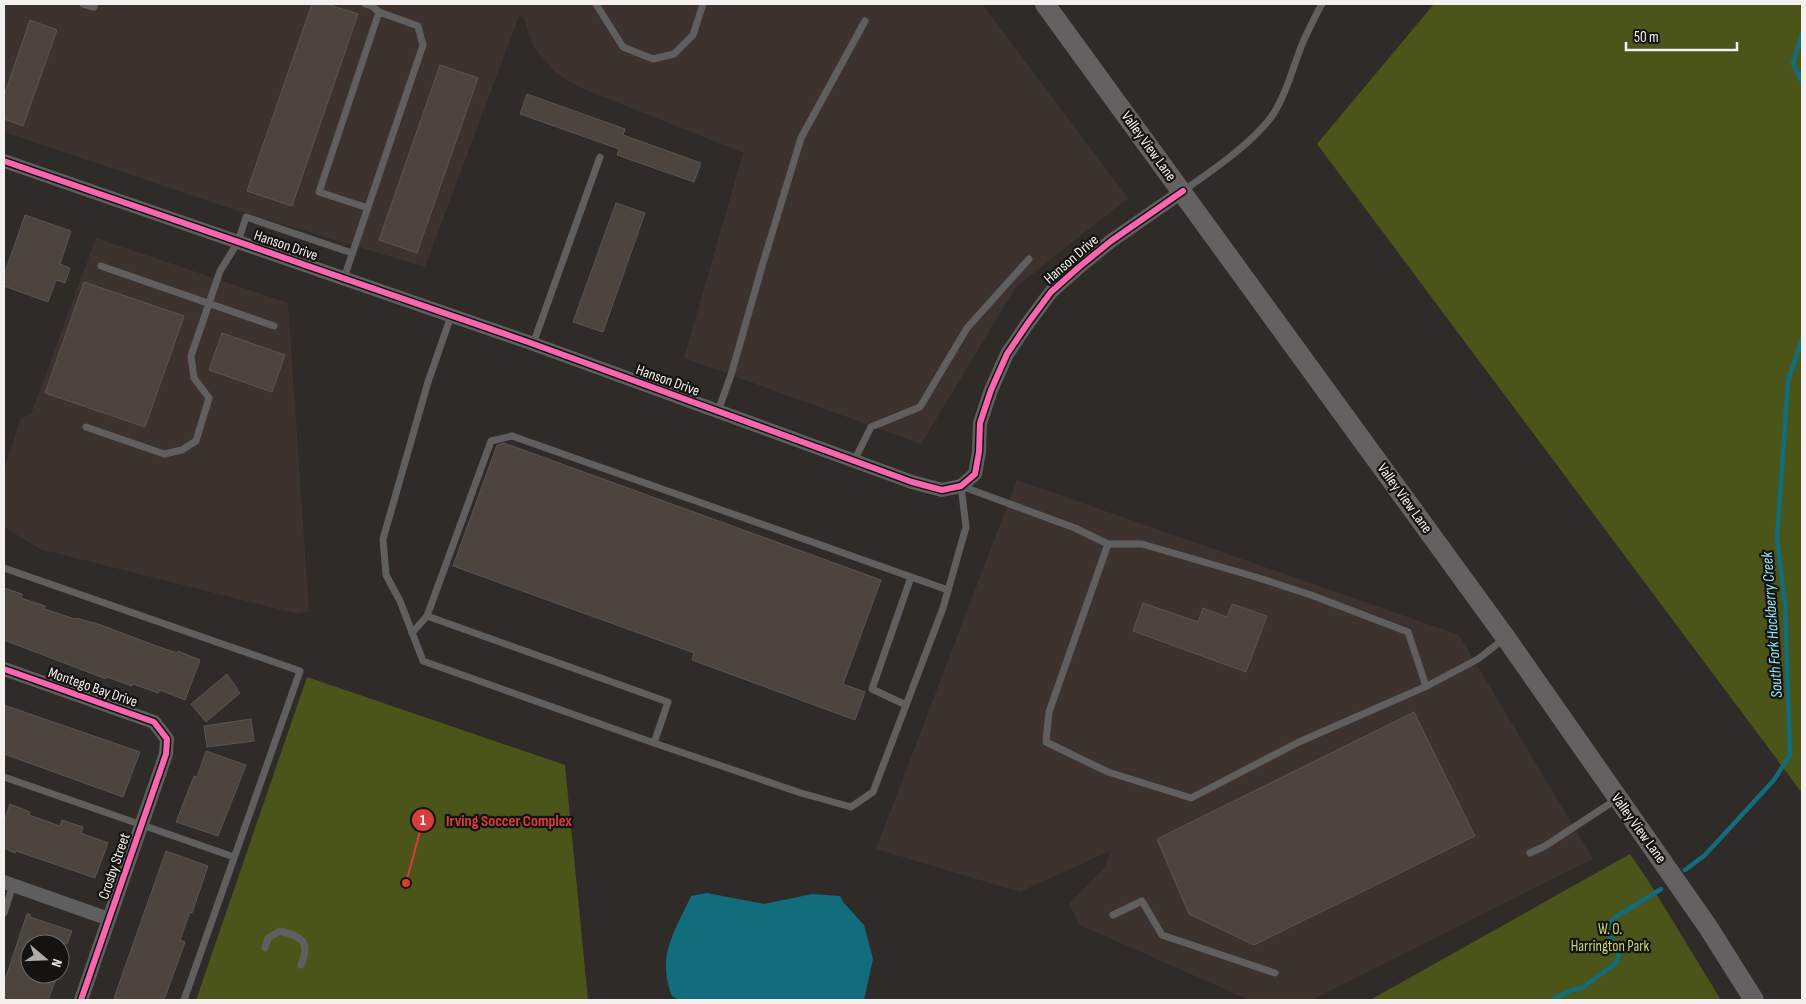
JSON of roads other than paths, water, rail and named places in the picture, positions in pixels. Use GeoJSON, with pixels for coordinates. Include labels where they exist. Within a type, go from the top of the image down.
{"type":"FeatureCollection","features":[{"type":"Feature","properties":{"kind":"main road","name":"Valley View Lane"},"geometry":{"type":"LineString","coordinates":[[1045,4],[1183,191],[1506,638],[1708,927],[1754,1000]]}},
{"type":"Feature","properties":{"kind":"street","name":"Hanson Drive"},"geometry":{"type":"LineString","coordinates":[[4,161],[533,344],[912,482],[942,490],[961,486],[975,474],[980,423],[991,390],[1007,354],[1051,292],[1111,241],[1183,191]]}},
{"type":"Feature","properties":{"kind":"street","name":"Montego Bay Drive"},"geometry":{"type":"LineString","coordinates":[[4,670],[154,722],[167,739]]}},
{"type":"Feature","properties":{"kind":"street","name":"Crosby Street"},"geometry":{"type":"LineString","coordinates":[[80,1000],[166,754],[167,739]]}},
{"type":"Feature","properties":{"kind":"street"},"geometry":{"type":"LineString","coordinates":[[9,884],[109,919]]}},
{"type":"Feature","properties":{"kind":"lane"},"geometry":{"type":"LineString","coordinates":[[83,4],[94,7],[95,4]]}},
{"type":"Feature","properties":{"kind":"lane"},"geometry":{"type":"LineString","coordinates":[[344,278],[423,45],[418,26],[379,12],[372,6],[365,4]]}},
{"type":"Feature","properties":{"kind":"lane"},"geometry":{"type":"LineString","coordinates":[[596,4],[622,47],[653,59],[674,54],[693,36],[703,4]]}},
{"type":"Feature","properties":{"kind":"lane"},"geometry":{"type":"LineString","coordinates":[[1183,191],[1218,166],[1248,140],[1273,114],[1286,90],[1303,42],[1322,4]]}},
{"type":"Feature","properties":{"kind":"lane"},"geometry":{"type":"LineString","coordinates":[[368,208],[319,192],[379,12]]}},
{"type":"Feature","properties":{"kind":"lane"},"geometry":{"type":"LineString","coordinates":[[718,411],[731,375],[801,138],[865,21]]}},
{"type":"Feature","properties":{"kind":"lane"},"geometry":{"type":"LineString","coordinates":[[533,344],[600,157]]}},
{"type":"Feature","properties":{"kind":"lane"},"geometry":{"type":"LineString","coordinates":[[86,427],[164,454],[182,450],[196,441],[209,398],[194,378],[191,356],[220,271],[238,242],[246,217],[352,253]]}},
{"type":"Feature","properties":{"kind":"lane"},"geometry":{"type":"LineString","coordinates":[[854,461],[871,428],[920,408],[967,328],[1029,259]]}},
{"type":"Feature","properties":{"kind":"lane"},"geometry":{"type":"LineString","coordinates":[[101,266],[274,326]]}},
{"type":"Feature","properties":{"kind":"lane"},"geometry":{"type":"LineString","coordinates":[[451,316],[428,382],[383,539],[386,575],[400,601],[424,661],[654,743],[801,793],[851,807],[873,792],[948,590],[966,527],[961,486],[1075,528],[1108,544],[1142,544],[1311,595],[1408,632],[1426,686]]}},
{"type":"Feature","properties":{"kind":"lane"},"geometry":{"type":"LineString","coordinates":[[412,633],[427,616],[491,441],[512,436],[948,590]]}},
{"type":"Feature","properties":{"kind":"lane"},"geometry":{"type":"LineString","coordinates":[[1108,544],[1049,712],[1046,742],[1108,772],[1191,798],[1299,742],[1426,686],[1478,659],[1506,638]]}},
{"type":"Feature","properties":{"kind":"lane"},"geometry":{"type":"LineString","coordinates":[[4,568],[300,671],[184,1000]]}},
{"type":"Feature","properties":{"kind":"lane"},"geometry":{"type":"LineString","coordinates":[[906,705],[872,689],[911,577]]}},
{"type":"Feature","properties":{"kind":"lane"},"geometry":{"type":"LineString","coordinates":[[427,616],[668,702],[654,743]]}},
{"type":"Feature","properties":{"kind":"lane"},"geometry":{"type":"LineString","coordinates":[[4,776],[234,858]]}},
{"type":"Feature","properties":{"kind":"lane"},"geometry":{"type":"LineString","coordinates":[[1530,853],[1545,846],[1618,799]]}},
{"type":"Feature","properties":{"kind":"lane"},"geometry":{"type":"LineString","coordinates":[[4,913],[9,884]]}},
{"type":"Feature","properties":{"kind":"lane"},"geometry":{"type":"LineString","coordinates":[[1113,915],[1142,901],[1162,935],[1275,973]]}},
{"type":"Feature","properties":{"kind":"lane"},"geometry":{"type":"LineString","coordinates":[[265,948],[268,938],[280,931],[292,934],[302,939],[305,946],[306,953],[301,965]]}},
{"type":"Feature","properties":{"kind":"water"},"geometry":{"type":"Polygon","coordinates":[[[707,893],[764,904],[812,894],[840,896],[864,925],[873,959],[864,1000],[679,1000],[672,996],[666,968],[670,944],[691,896],[707,893]]]}},
{"type":"Feature","properties":{"kind":"waterway","name":"South Fork Hackberry Creek"},"geometry":{"type":"LineString","coordinates":[[1802,33],[1793,64],[1802,82]]}},
{"type":"Feature","properties":{"kind":"waterway","name":"South Fork Hackberry Creek"},"geometry":{"type":"LineString","coordinates":[[1685,870],[1705,855],[1774,780],[1790,755],[1785,604],[1777,538],[1788,381],[1802,339]]}},
{"type":"Feature","properties":{"kind":"waterway","name":"South Fork Hackberry Creek"},"geometry":{"type":"LineString","coordinates":[[1552,1000],[1569,991],[1582,988],[1616,963],[1619,954],[1606,929],[1614,918],[1661,889]]}},
{"type":"Feature","properties":{"kind":"place","name":"Irving Soccer Complex"},"geometry":{"type":"Point","coordinates":[406,883]}},
{"type":"Feature","properties":{"kind":"park label","name":"W. O. Harrington Park"},"geometry":{"type":"Point","coordinates":[1610,938]}}]}
